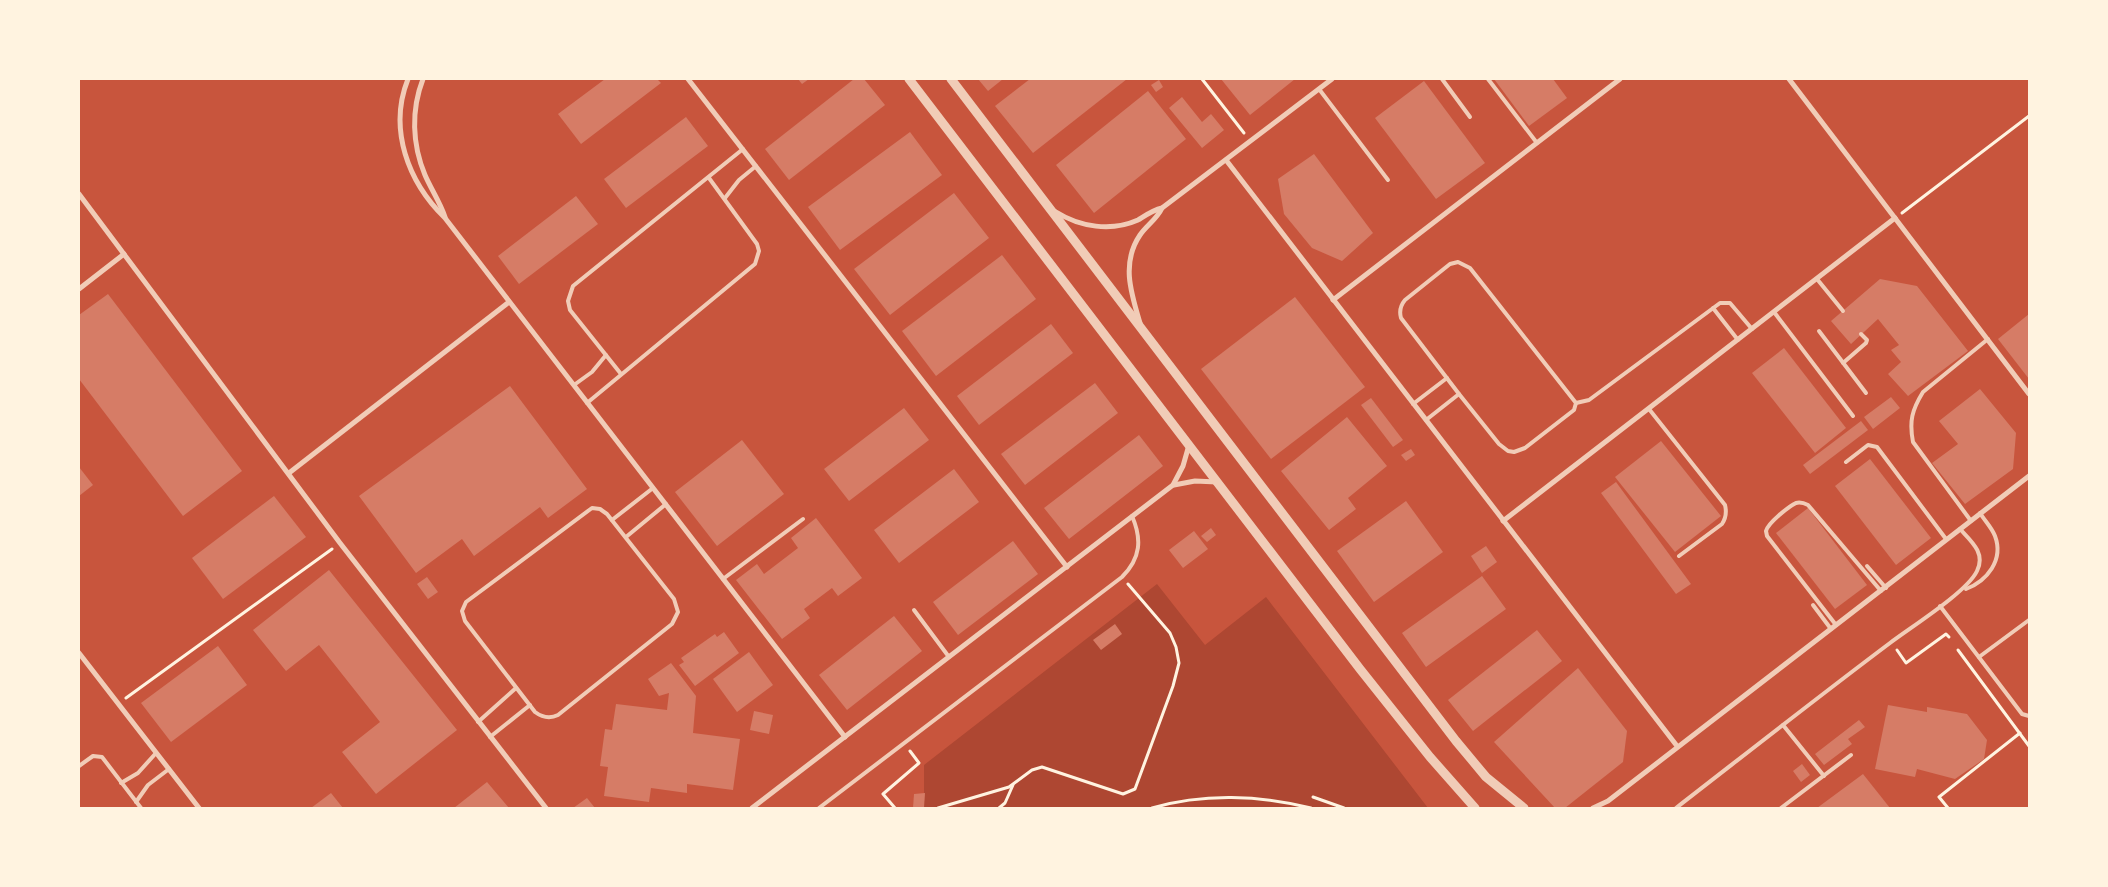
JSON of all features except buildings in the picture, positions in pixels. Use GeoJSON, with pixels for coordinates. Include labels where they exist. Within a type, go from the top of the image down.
{"type":"FeatureCollection","features":[{"type":"Feature","properties":{"kind":"street"},"geometry":{"type":"LineString","coordinates":[[408,79],[400,117],[403,148],[417,183],[845,737]]}},
{"type":"Feature","properties":{"kind":"street"},"geometry":{"type":"LineString","coordinates":[[423,79],[414,115],[416,145],[425,174],[445,218]]}},
{"type":"Feature","properties":{"kind":"street"},"geometry":{"type":"LineString","coordinates":[[688,79],[1067,567]]}},
{"type":"Feature","properties":{"kind":"street"},"geometry":{"type":"LineString","coordinates":[[908,79],[1190,444],[1360,670],[1430,757],[1475,808]]}},
{"type":"Feature","properties":{"kind":"street"},"geometry":{"type":"LineString","coordinates":[[951,79],[1470,760],[1498,788],[1524,808]]}},
{"type":"Feature","properties":{"kind":"street"},"geometry":{"type":"LineString","coordinates":[[1050,208],[1075,221],[1101,227],[1130,222],[1162,208],[1332,79]]}},
{"type":"Feature","properties":{"kind":"street"},"geometry":{"type":"LineString","coordinates":[[1333,300],[1620,79]]}},
{"type":"Feature","properties":{"kind":"street"},"geometry":{"type":"LineString","coordinates":[[1789,79],[2029,394]]}},
{"type":"Feature","properties":{"kind":"street"},"geometry":{"type":"LineString","coordinates":[[1226,160],[1677,746]]}},
{"type":"Feature","properties":{"kind":"street"},"geometry":{"type":"LineString","coordinates":[[79,194],[340,543],[546,808]]}},
{"type":"Feature","properties":{"kind":"street"},"geometry":{"type":"LineString","coordinates":[[1140,326],[1130,285],[1129,264],[1134,245],[1139,236],[1157,217],[1162,208]]}},
{"type":"Feature","properties":{"kind":"street"},"geometry":{"type":"LineString","coordinates":[[1504,521],[1895,218]]}},
{"type":"Feature","properties":{"kind":"street"},"geometry":{"type":"LineString","coordinates":[[79,289],[124,254]]}},
{"type":"Feature","properties":{"kind":"street"},"geometry":{"type":"LineString","coordinates":[[289,473],[509,302]]}},
{"type":"Feature","properties":{"kind":"street"},"geometry":{"type":"LineString","coordinates":[[752,808],[1173,485],[1184,466],[1190,444]]}},
{"type":"Feature","properties":{"kind":"street"},"geometry":{"type":"LineString","coordinates":[[1601,808],[1677,746],[2029,476]]}},
{"type":"Feature","properties":{"kind":"street"},"geometry":{"type":"LineString","coordinates":[[1173,485],[1196,481],[1219,483]]}},
{"type":"Feature","properties":{"kind":"street"},"geometry":{"type":"LineString","coordinates":[[79,653],[198,808]]}},
{"type":"Feature","properties":{"kind":"street"},"geometry":{"type":"LineString","coordinates":[[1594,808],[1608,801]]}},
{"type":"Feature","properties":{"kind":"lane"},"geometry":{"type":"LineString","coordinates":[[1442,79],[1470,117]]}},
{"type":"Feature","properties":{"kind":"lane"},"geometry":{"type":"LineString","coordinates":[[1488,79],[1537,143]]}},
{"type":"Feature","properties":{"kind":"lane"},"geometry":{"type":"LineString","coordinates":[[1319,88],[1388,180]]}},
{"type":"Feature","properties":{"kind":"lane"},"geometry":{"type":"LineString","coordinates":[[621,374],[570,310],[568,301],[573,286],[743,149]]}},
{"type":"Feature","properties":{"kind":"lane"},"geometry":{"type":"LineString","coordinates":[[725,198],[739,180],[756,166]]}},
{"type":"Feature","properties":{"kind":"lane"},"geometry":{"type":"LineString","coordinates":[[587,402],[755,264],[759,251],[757,244],[709,178]]}},
{"type":"Feature","properties":{"kind":"lane"},"geometry":{"type":"LineString","coordinates":[[1458,262],[1470,268],[1576,403],[1574,410],[1524,448],[1514,452],[1503,448],[1401,318],[1400,308],[1405,300],[1450,264],[1458,262]]}},
{"type":"Feature","properties":{"kind":"lane"},"geometry":{"type":"LineString","coordinates":[[1817,279],[1843,311]]}},
{"type":"Feature","properties":{"kind":"lane"},"geometry":{"type":"LineString","coordinates":[[1576,403],[1589,400],[1723,302],[1730,303],[1752,329]]}},
{"type":"Feature","properties":{"kind":"lane"},"geometry":{"type":"LineString","coordinates":[[1713,308],[1738,340]]}},
{"type":"Feature","properties":{"kind":"lane"},"geometry":{"type":"LineString","coordinates":[[1774,312],[1853,416]]}},
{"type":"Feature","properties":{"kind":"lane"},"geometry":{"type":"LineString","coordinates":[[1819,331],[1866,393]]}},
{"type":"Feature","properties":{"kind":"lane"},"geometry":{"type":"LineString","coordinates":[[1843,363],[1866,344],[1867,340],[1862,334]]}},
{"type":"Feature","properties":{"kind":"lane"},"geometry":{"type":"LineString","coordinates":[[1971,521],[1913,442],[1910,427],[1916,402],[1923,392],[1988,339]]}},
{"type":"Feature","properties":{"kind":"lane"},"geometry":{"type":"LineString","coordinates":[[574,385],[592,372],[606,355]]}},
{"type":"Feature","properties":{"kind":"lane"},"geometry":{"type":"LineString","coordinates":[[1413,404],[1447,378]]}},
{"type":"Feature","properties":{"kind":"lane"},"geometry":{"type":"LineString","coordinates":[[1426,420],[1459,394]]}},
{"type":"Feature","properties":{"kind":"lane"},"geometry":{"type":"LineString","coordinates":[[1649,409],[1725,505],[1726,510],[1725,519],[1722,524],[1678,556]]}},
{"type":"Feature","properties":{"kind":"lane"},"geometry":{"type":"LineString","coordinates":[[1846,462],[1868,445],[1877,447],[1946,540]]}},
{"type":"Feature","properties":{"kind":"lane"},"geometry":{"type":"LineString","coordinates":[[612,520],[653,488]]}},
{"type":"Feature","properties":{"kind":"lane"},"geometry":{"type":"LineString","coordinates":[[1834,627],[1767,536],[1766,531],[1770,522],[1795,504],[1802,502],[1808,505],[1883,589]]}},
{"type":"Feature","properties":{"kind":"lane"},"geometry":{"type":"LineString","coordinates":[[626,537],[666,504]]}},
{"type":"Feature","properties":{"kind":"lane"},"geometry":{"type":"LineString","coordinates":[[592,508],[604,511],[626,537],[674,599],[678,612],[676,619],[558,715],[544,717],[535,712],[465,621],[463,616],[466,602],[592,508]]}},
{"type":"Feature","properties":{"kind":"lane"},"geometry":{"type":"LineString","coordinates":[[1961,590],[1980,582],[1995,562],[1996,541],[1991,528],[1980,513]]}},
{"type":"Feature","properties":{"kind":"lane"},"geometry":{"type":"LineString","coordinates":[[819,808],[1122,577],[1130,568],[1138,550],[1139,531],[1132,516]]}},
{"type":"Feature","properties":{"kind":"lane"},"geometry":{"type":"LineString","coordinates":[[723,579],[803,519]]}},
{"type":"Feature","properties":{"kind":"lane"},"geometry":{"type":"LineString","coordinates":[[1676,808],[1890,642],[1961,590],[1973,578],[1980,560],[1977,548],[1960,529]]}},
{"type":"Feature","properties":{"kind":"lane"},"geometry":{"type":"LineString","coordinates":[[1867,566],[1883,589]]}},
{"type":"Feature","properties":{"kind":"lane"},"geometry":{"type":"LineString","coordinates":[[1813,604],[1834,627]]}},
{"type":"Feature","properties":{"kind":"lane"},"geometry":{"type":"LineString","coordinates":[[1940,606],[2022,714],[2029,716]]}},
{"type":"Feature","properties":{"kind":"lane"},"geometry":{"type":"LineString","coordinates":[[914,610],[949,657]]}},
{"type":"Feature","properties":{"kind":"lane"},"geometry":{"type":"LineString","coordinates":[[1979,656],[2029,620]]}},
{"type":"Feature","properties":{"kind":"lane"},"geometry":{"type":"LineString","coordinates":[[478,722],[516,688]]}},
{"type":"Feature","properties":{"kind":"lane"},"geometry":{"type":"LineString","coordinates":[[490,737],[530,705]]}},
{"type":"Feature","properties":{"kind":"lane"},"geometry":{"type":"LineString","coordinates":[[1783,725],[1824,776]]}},
{"type":"Feature","properties":{"kind":"lane"},"geometry":{"type":"LineString","coordinates":[[121,783],[138,772],[156,753]]}},
{"type":"Feature","properties":{"kind":"lane"},"geometry":{"type":"LineString","coordinates":[[1781,808],[1851,755]]}},
{"type":"Feature","properties":{"kind":"lane"},"geometry":{"type":"LineString","coordinates":[[79,766],[93,756],[99,756],[141,808]]}},
{"type":"Feature","properties":{"kind":"lane"},"geometry":{"type":"LineString","coordinates":[[136,802],[148,785],[169,769]]}},
{"type":"Feature","properties":{"kind":"path"},"geometry":{"type":"LineString","coordinates":[[1202,79],[1250,141]]}},
{"type":"Feature","properties":{"kind":"path"},"geometry":{"type":"LineString","coordinates":[[1895,218],[2029,116]]}},
{"type":"Feature","properties":{"kind":"path"},"geometry":{"type":"LineString","coordinates":[[118,704],[340,543]]}},
{"type":"Feature","properties":{"kind":"path"},"geometry":{"type":"LineString","coordinates":[[938,808],[1014,784],[1032,770],[1042,767],[1123,794],[1135,789],[1173,686],[1179,663],[1176,647],[1170,634],[1122,577]]}},
{"type":"Feature","properties":{"kind":"path"},"geometry":{"type":"LineString","coordinates":[[1890,642],[1906,663],[1946,634],[1952,641]]}},
{"type":"Feature","properties":{"kind":"path"},"geometry":{"type":"LineString","coordinates":[[1958,649],[2029,746]]}},
{"type":"Feature","properties":{"kind":"path"},"geometry":{"type":"LineString","coordinates":[[1948,808],[1939,797],[2020,733]]}},
{"type":"Feature","properties":{"kind":"path"},"geometry":{"type":"LineString","coordinates":[[895,808],[883,794],[920,764],[904,743]]}},
{"type":"Feature","properties":{"kind":"path"},"geometry":{"type":"LineString","coordinates":[[999,808],[1008,797],[1014,784]]}},
{"type":"Feature","properties":{"kind":"path"},"geometry":{"type":"LineString","coordinates":[[1313,796],[1344,808]]}},
{"type":"Feature","properties":{"kind":"path"},"geometry":{"type":"LineString","coordinates":[[1152,808],[1175,803],[1225,798],[1276,801],[1311,808]]}},
{"type":"Feature","properties":{"kind":"shaded area"},"geometry":{"type":"Polygon","coordinates":[[[1157,584],[1205,645],[1266,597],[1428,808],[924,808],[924,765],[1157,584]]]}}]}
